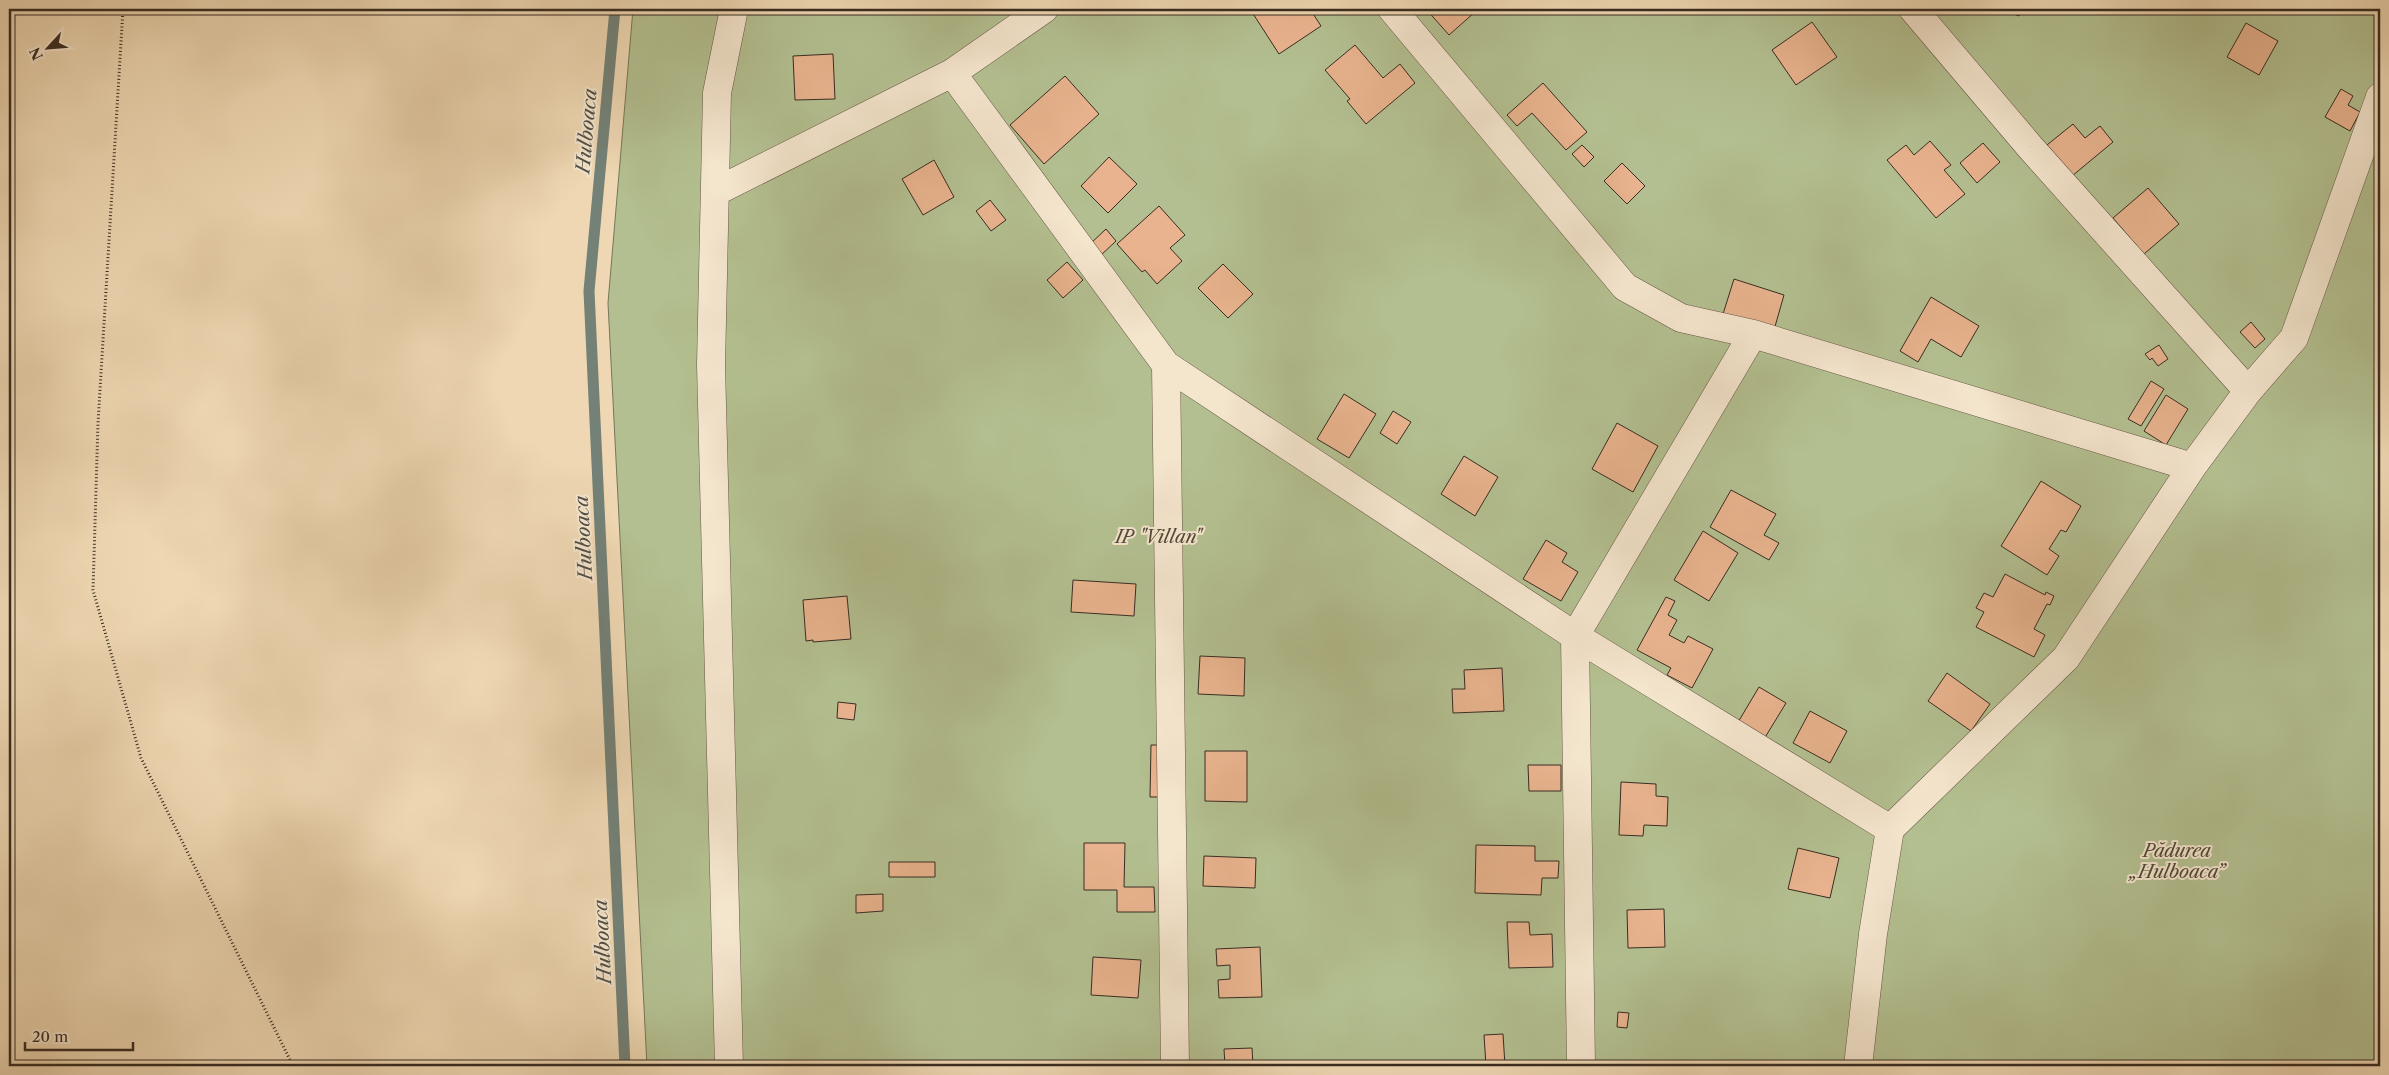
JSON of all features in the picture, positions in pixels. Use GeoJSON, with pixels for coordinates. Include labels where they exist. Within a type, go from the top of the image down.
{"type":"FeatureCollection","features":[{"type":"Feature","properties":{"kind":"street"},"geometry":{"type":"LineString","coordinates":[[729,1066],[711,364],[717,93],[734,9]]}},
{"type":"Feature","properties":{"kind":"street"},"geometry":{"type":"LineString","coordinates":[[715,192],[952,72],[1044,9]]}},
{"type":"Feature","properties":{"kind":"street"},"geometry":{"type":"LineString","coordinates":[[1392,9],[1625,287],[1681,318],[1753,334],[2192,467]]}},
{"type":"Feature","properties":{"kind":"street"},"geometry":{"type":"LineString","coordinates":[[1913,9],[2030,147],[2248,391]]}},
{"type":"Feature","properties":{"kind":"street"},"geometry":{"type":"LineString","coordinates":[[952,72],[1166,364],[1575,636],[1890,829]]}},
{"type":"Feature","properties":{"kind":"street"},"geometry":{"type":"LineString","coordinates":[[1858,1066],[1872,934],[1890,829],[2066,658],[2192,467],[2248,391],[2294,338],[2380,97]]}},
{"type":"Feature","properties":{"kind":"street"},"geometry":{"type":"LineString","coordinates":[[1581,1066],[1575,636],[1753,334]]}},
{"type":"Feature","properties":{"kind":"street"},"geometry":{"type":"LineString","coordinates":[[1166,364],[1175,1066]]}},
{"type":"Feature","properties":{"kind":"path"},"geometry":{"type":"LineString","coordinates":[[123,9],[98,423],[93,590],[141,758],[293,1066]]}},
{"type":"Feature","properties":{"kind":"green space","name":"IP \"Villan\""},"geometry":{"type":"Polygon","coordinates":[[[633,9],[2380,9],[2380,1066],[647,1066],[608,303],[633,9]]]}},
{"type":"Feature","properties":{"kind":"building"},"geometry":{"type":"Polygon","coordinates":[[[1250,9],[1310,9],[1321,26],[1279,54],[1250,9]]]}},
{"type":"Feature","properties":{"kind":"building"},"geometry":{"type":"Polygon","coordinates":[[[1426,9],[1472,9],[1475,12],[1449,35],[1426,9]]]}},
{"type":"Feature","properties":{"kind":"building"},"geometry":{"type":"Polygon","coordinates":[[[2001,9],[2022,9],[2019,16],[2001,9]]]}},
{"type":"Feature","properties":{"kind":"building"},"geometry":{"type":"Polygon","coordinates":[[[1812,22],[1837,57],[1796,85],[1772,50],[1812,22]]]}},
{"type":"Feature","properties":{"kind":"building"},"geometry":{"type":"Polygon","coordinates":[[[2246,23],[2278,41],[2259,75],[2227,57],[2246,23]]]}},
{"type":"Feature","properties":{"kind":"building"},"geometry":{"type":"Polygon","coordinates":[[[1355,45],[1383,78],[1400,64],[1415,83],[1366,124],[1347,101],[1350,99],[1325,70],[1355,45]]]}},
{"type":"Feature","properties":{"kind":"building"},"geometry":{"type":"Polygon","coordinates":[[[833,54],[835,99],[795,100],[793,56],[833,54]]]}},
{"type":"Feature","properties":{"kind":"building"},"geometry":{"type":"Polygon","coordinates":[[[1065,76],[1099,114],[1044,164],[1010,125],[1065,76]]]}},
{"type":"Feature","properties":{"kind":"building"},"geometry":{"type":"Polygon","coordinates":[[[1543,83],[1587,132],[1566,150],[1532,113],[1517,126],[1507,115],[1543,83]]]}},
{"type":"Feature","properties":{"kind":"building"},"geometry":{"type":"Polygon","coordinates":[[[2341,89],[2353,96],[2348,105],[2360,112],[2350,131],[2325,117],[2341,89]]]}},
{"type":"Feature","properties":{"kind":"building"},"geometry":{"type":"Polygon","coordinates":[[[2073,124],[2085,138],[2100,126],[2113,142],[2072,176],[2047,145],[2073,124]]]}},
{"type":"Feature","properties":{"kind":"building"},"geometry":{"type":"Polygon","coordinates":[[[1930,141],[1951,165],[1944,170],[1965,194],[1936,218],[1887,160],[1906,145],[1914,155],[1930,141]]]}},
{"type":"Feature","properties":{"kind":"building"},"geometry":{"type":"Polygon","coordinates":[[[1983,143],[2000,162],[1977,183],[1960,163],[1983,143]]]}},
{"type":"Feature","properties":{"kind":"building"},"geometry":{"type":"Polygon","coordinates":[[[1582,145],[1594,157],[1584,167],[1572,154],[1582,145]]]}},
{"type":"Feature","properties":{"kind":"building"},"geometry":{"type":"Polygon","coordinates":[[[1109,157],[1137,184],[1108,213],[1081,186],[1109,157]]]}},
{"type":"Feature","properties":{"kind":"building"},"geometry":{"type":"Polygon","coordinates":[[[934,160],[954,197],[923,215],[902,179],[934,160]]]}},
{"type":"Feature","properties":{"kind":"building"},"geometry":{"type":"Polygon","coordinates":[[[1622,163],[1645,186],[1627,204],[1604,181],[1622,163]]]}},
{"type":"Feature","properties":{"kind":"building"},"geometry":{"type":"Polygon","coordinates":[[[2148,188],[2179,224],[2144,254],[2113,218],[2148,188]]]}},
{"type":"Feature","properties":{"kind":"building"},"geometry":{"type":"Polygon","coordinates":[[[990,200],[1006,220],[991,231],[976,211],[990,200]]]}},
{"type":"Feature","properties":{"kind":"building"},"geometry":{"type":"Polygon","coordinates":[[[1159,206],[1185,235],[1170,248],[1182,261],[1157,284],[1145,270],[1142,272],[1117,244],[1159,206]]]}},
{"type":"Feature","properties":{"kind":"building"},"geometry":{"type":"Polygon","coordinates":[[[1106,229],[1116,241],[1100,256],[1089,245],[1106,229]]]}},
{"type":"Feature","properties":{"kind":"building"},"geometry":{"type":"Polygon","coordinates":[[[1067,262],[1083,280],[1063,298],[1047,280],[1067,262]]]}},
{"type":"Feature","properties":{"kind":"building"},"geometry":{"type":"Polygon","coordinates":[[[1223,264],[1253,294],[1228,318],[1198,288],[1223,264]]]}},
{"type":"Feature","properties":{"kind":"building"},"geometry":{"type":"Polygon","coordinates":[[[1734,279],[1784,295],[1774,330],[1723,314],[1734,279]]]}},
{"type":"Feature","properties":{"kind":"building"},"geometry":{"type":"Polygon","coordinates":[[[1931,297],[1979,326],[1961,357],[1931,339],[1918,362],[1900,351],[1931,297]]]}},
{"type":"Feature","properties":{"kind":"building"},"geometry":{"type":"Polygon","coordinates":[[[2251,322],[2265,339],[2255,348],[2240,332],[2251,322]]]}},
{"type":"Feature","properties":{"kind":"building"},"geometry":{"type":"Polygon","coordinates":[[[2159,345],[2168,359],[2158,366],[2152,358],[2150,360],[2145,354],[2159,345]]]}},
{"type":"Feature","properties":{"kind":"building"},"geometry":{"type":"Polygon","coordinates":[[[2151,381],[2164,389],[2141,426],[2128,419],[2151,381]]]}},
{"type":"Feature","properties":{"kind":"building"},"geometry":{"type":"Polygon","coordinates":[[[1344,394],[1376,414],[1349,458],[1317,439],[1344,394]]]}},
{"type":"Feature","properties":{"kind":"building"},"geometry":{"type":"Polygon","coordinates":[[[2166,395],[2188,409],[2166,445],[2144,431],[2166,395]]]}},
{"type":"Feature","properties":{"kind":"building"},"geometry":{"type":"Polygon","coordinates":[[[1393,411],[1411,422],[1397,444],[1380,433],[1393,411]]]}},
{"type":"Feature","properties":{"kind":"building"},"geometry":{"type":"Polygon","coordinates":[[[1617,423],[1658,446],[1633,492],[1592,469],[1617,423]]]}},
{"type":"Feature","properties":{"kind":"building"},"geometry":{"type":"Polygon","coordinates":[[[1464,456],[1498,477],[1475,516],[1441,494],[1464,456]]]}},
{"type":"Feature","properties":{"kind":"building"},"geometry":{"type":"Polygon","coordinates":[[[2041,481],[2081,506],[2066,532],[2061,530],[2049,549],[2059,556],[2047,575],[2001,546],[2041,481]]]}},
{"type":"Feature","properties":{"kind":"building"},"geometry":{"type":"Polygon","coordinates":[[[1731,490],[1776,514],[1764,535],[1779,543],[1769,560],[1710,527],[1731,490]]]}},
{"type":"Feature","properties":{"kind":"building"},"geometry":{"type":"Polygon","coordinates":[[[1703,531],[1738,553],[1709,601],[1674,580],[1703,531]]]}},
{"type":"Feature","properties":{"kind":"building"},"geometry":{"type":"Polygon","coordinates":[[[1546,540],[1567,553],[1562,562],[1578,572],[1561,601],[1523,579],[1546,540]]]}},
{"type":"Feature","properties":{"kind":"building"},"geometry":{"type":"Polygon","coordinates":[[[2005,574],[2045,595],[2046,592],[2054,596],[2050,605],[2047,604],[2034,629],[2045,635],[2034,657],[1976,627],[1984,612],[1976,608],[1984,593],[1993,597],[2005,574]]]}},
{"type":"Feature","properties":{"kind":"building"},"geometry":{"type":"Polygon","coordinates":[[[1073,580],[1136,584],[1134,616],[1071,612],[1073,580]]]}},
{"type":"Feature","properties":{"kind":"building"},"geometry":{"type":"Polygon","coordinates":[[[847,596],[851,639],[806,641],[803,600],[847,596]]]}},
{"type":"Feature","properties":{"kind":"building"},"geometry":{"type":"Polygon","coordinates":[[[1666,597],[1675,601],[1668,615],[1677,620],[1669,635],[1684,643],[1688,636],[1713,649],[1692,688],[1667,675],[1671,668],[1637,650],[1666,597]]]}},
{"type":"Feature","properties":{"kind":"building"},"geometry":{"type":"Polygon","coordinates":[[[1200,656],[1245,658],[1244,696],[1198,694],[1200,656]]]}},
{"type":"Feature","properties":{"kind":"building"},"geometry":{"type":"Polygon","coordinates":[[[1502,668],[1504,711],[1453,713],[1452,689],[1465,689],[1464,670],[1502,668]]]}},
{"type":"Feature","properties":{"kind":"building"},"geometry":{"type":"Polygon","coordinates":[[[1947,673],[1990,704],[1971,731],[1928,701],[1947,673]]]}},
{"type":"Feature","properties":{"kind":"building"},"geometry":{"type":"Polygon","coordinates":[[[1759,687],[1786,703],[1761,744],[1734,729],[1759,687]]]}},
{"type":"Feature","properties":{"kind":"building"},"geometry":{"type":"Polygon","coordinates":[[[838,702],[856,704],[854,720],[837,718],[838,702]]]}},
{"type":"Feature","properties":{"kind":"building"},"geometry":{"type":"Polygon","coordinates":[[[1810,711],[1847,731],[1830,763],[1793,743],[1810,711]]]}},
{"type":"Feature","properties":{"kind":"building"},"geometry":{"type":"Polygon","coordinates":[[[1151,745],[1167,745],[1167,797],[1150,797],[1151,745]]]}},
{"type":"Feature","properties":{"kind":"building"},"geometry":{"type":"Polygon","coordinates":[[[1205,751],[1247,751],[1247,802],[1205,801],[1205,751]]]}},
{"type":"Feature","properties":{"kind":"building"},"geometry":{"type":"Polygon","coordinates":[[[1528,765],[1561,765],[1561,791],[1529,791],[1528,765]]]}},
{"type":"Feature","properties":{"kind":"building"},"geometry":{"type":"Polygon","coordinates":[[[1621,782],[1656,784],[1656,796],[1668,797],[1667,826],[1644,825],[1643,836],[1619,835],[1621,782]]]}},
{"type":"Feature","properties":{"kind":"building"},"geometry":{"type":"Polygon","coordinates":[[[1084,843],[1125,843],[1124,887],[1154,887],[1155,912],[1117,912],[1117,890],[1084,890],[1084,843]]]}},
{"type":"Feature","properties":{"kind":"building"},"geometry":{"type":"Polygon","coordinates":[[[1476,845],[1535,846],[1535,861],[1559,861],[1558,878],[1542,878],[1541,895],[1475,893],[1476,845]]]}},
{"type":"Feature","properties":{"kind":"building"},"geometry":{"type":"Polygon","coordinates":[[[1798,848],[1839,858],[1830,898],[1788,889],[1798,848]]]}},
{"type":"Feature","properties":{"kind":"building"},"geometry":{"type":"Polygon","coordinates":[[[1204,856],[1256,858],[1255,888],[1203,886],[1204,856]]]}},
{"type":"Feature","properties":{"kind":"building"},"geometry":{"type":"Polygon","coordinates":[[[889,862],[935,862],[935,877],[889,877],[889,862]]]}},
{"type":"Feature","properties":{"kind":"building"},"geometry":{"type":"Polygon","coordinates":[[[883,894],[883,911],[856,913],[856,895],[883,894]]]}},
{"type":"Feature","properties":{"kind":"building"},"geometry":{"type":"Polygon","coordinates":[[[1664,909],[1665,947],[1628,948],[1627,910],[1664,909]]]}},
{"type":"Feature","properties":{"kind":"building"},"geometry":{"type":"Polygon","coordinates":[[[1507,922],[1529,922],[1530,935],[1552,934],[1553,967],[1509,968],[1507,922]]]}},
{"type":"Feature","properties":{"kind":"building"},"geometry":{"type":"Polygon","coordinates":[[[1260,947],[1262,997],[1219,998],[1218,980],[1230,979],[1230,965],[1217,966],[1216,949],[1260,947]]]}},
{"type":"Feature","properties":{"kind":"building"},"geometry":{"type":"Polygon","coordinates":[[[1093,957],[1141,960],[1138,998],[1091,995],[1093,957]]]}},
{"type":"Feature","properties":{"kind":"building"},"geometry":{"type":"Polygon","coordinates":[[[1618,1012],[1629,1013],[1627,1028],[1617,1027],[1618,1012]]]}},
{"type":"Feature","properties":{"kind":"building"},"geometry":{"type":"Polygon","coordinates":[[[1503,1034],[1505,1066],[1486,1066],[1484,1035],[1503,1034]]]}},
{"type":"Feature","properties":{"kind":"building"},"geometry":{"type":"Polygon","coordinates":[[[1252,1048],[1253,1066],[1225,1066],[1224,1049],[1252,1048]]]}},
{"type":"Feature","properties":{"kind":"waterway","name":"Hulboaca"},"geometry":{"type":"LineString","coordinates":[[615,9],[589,291],[625,1066]]}},
{"type":"Feature","properties":{"kind":"park label","name":"Pădurea „Hulboaca”"},"geometry":{"type":"Point","coordinates":[2177,861]}}]}
